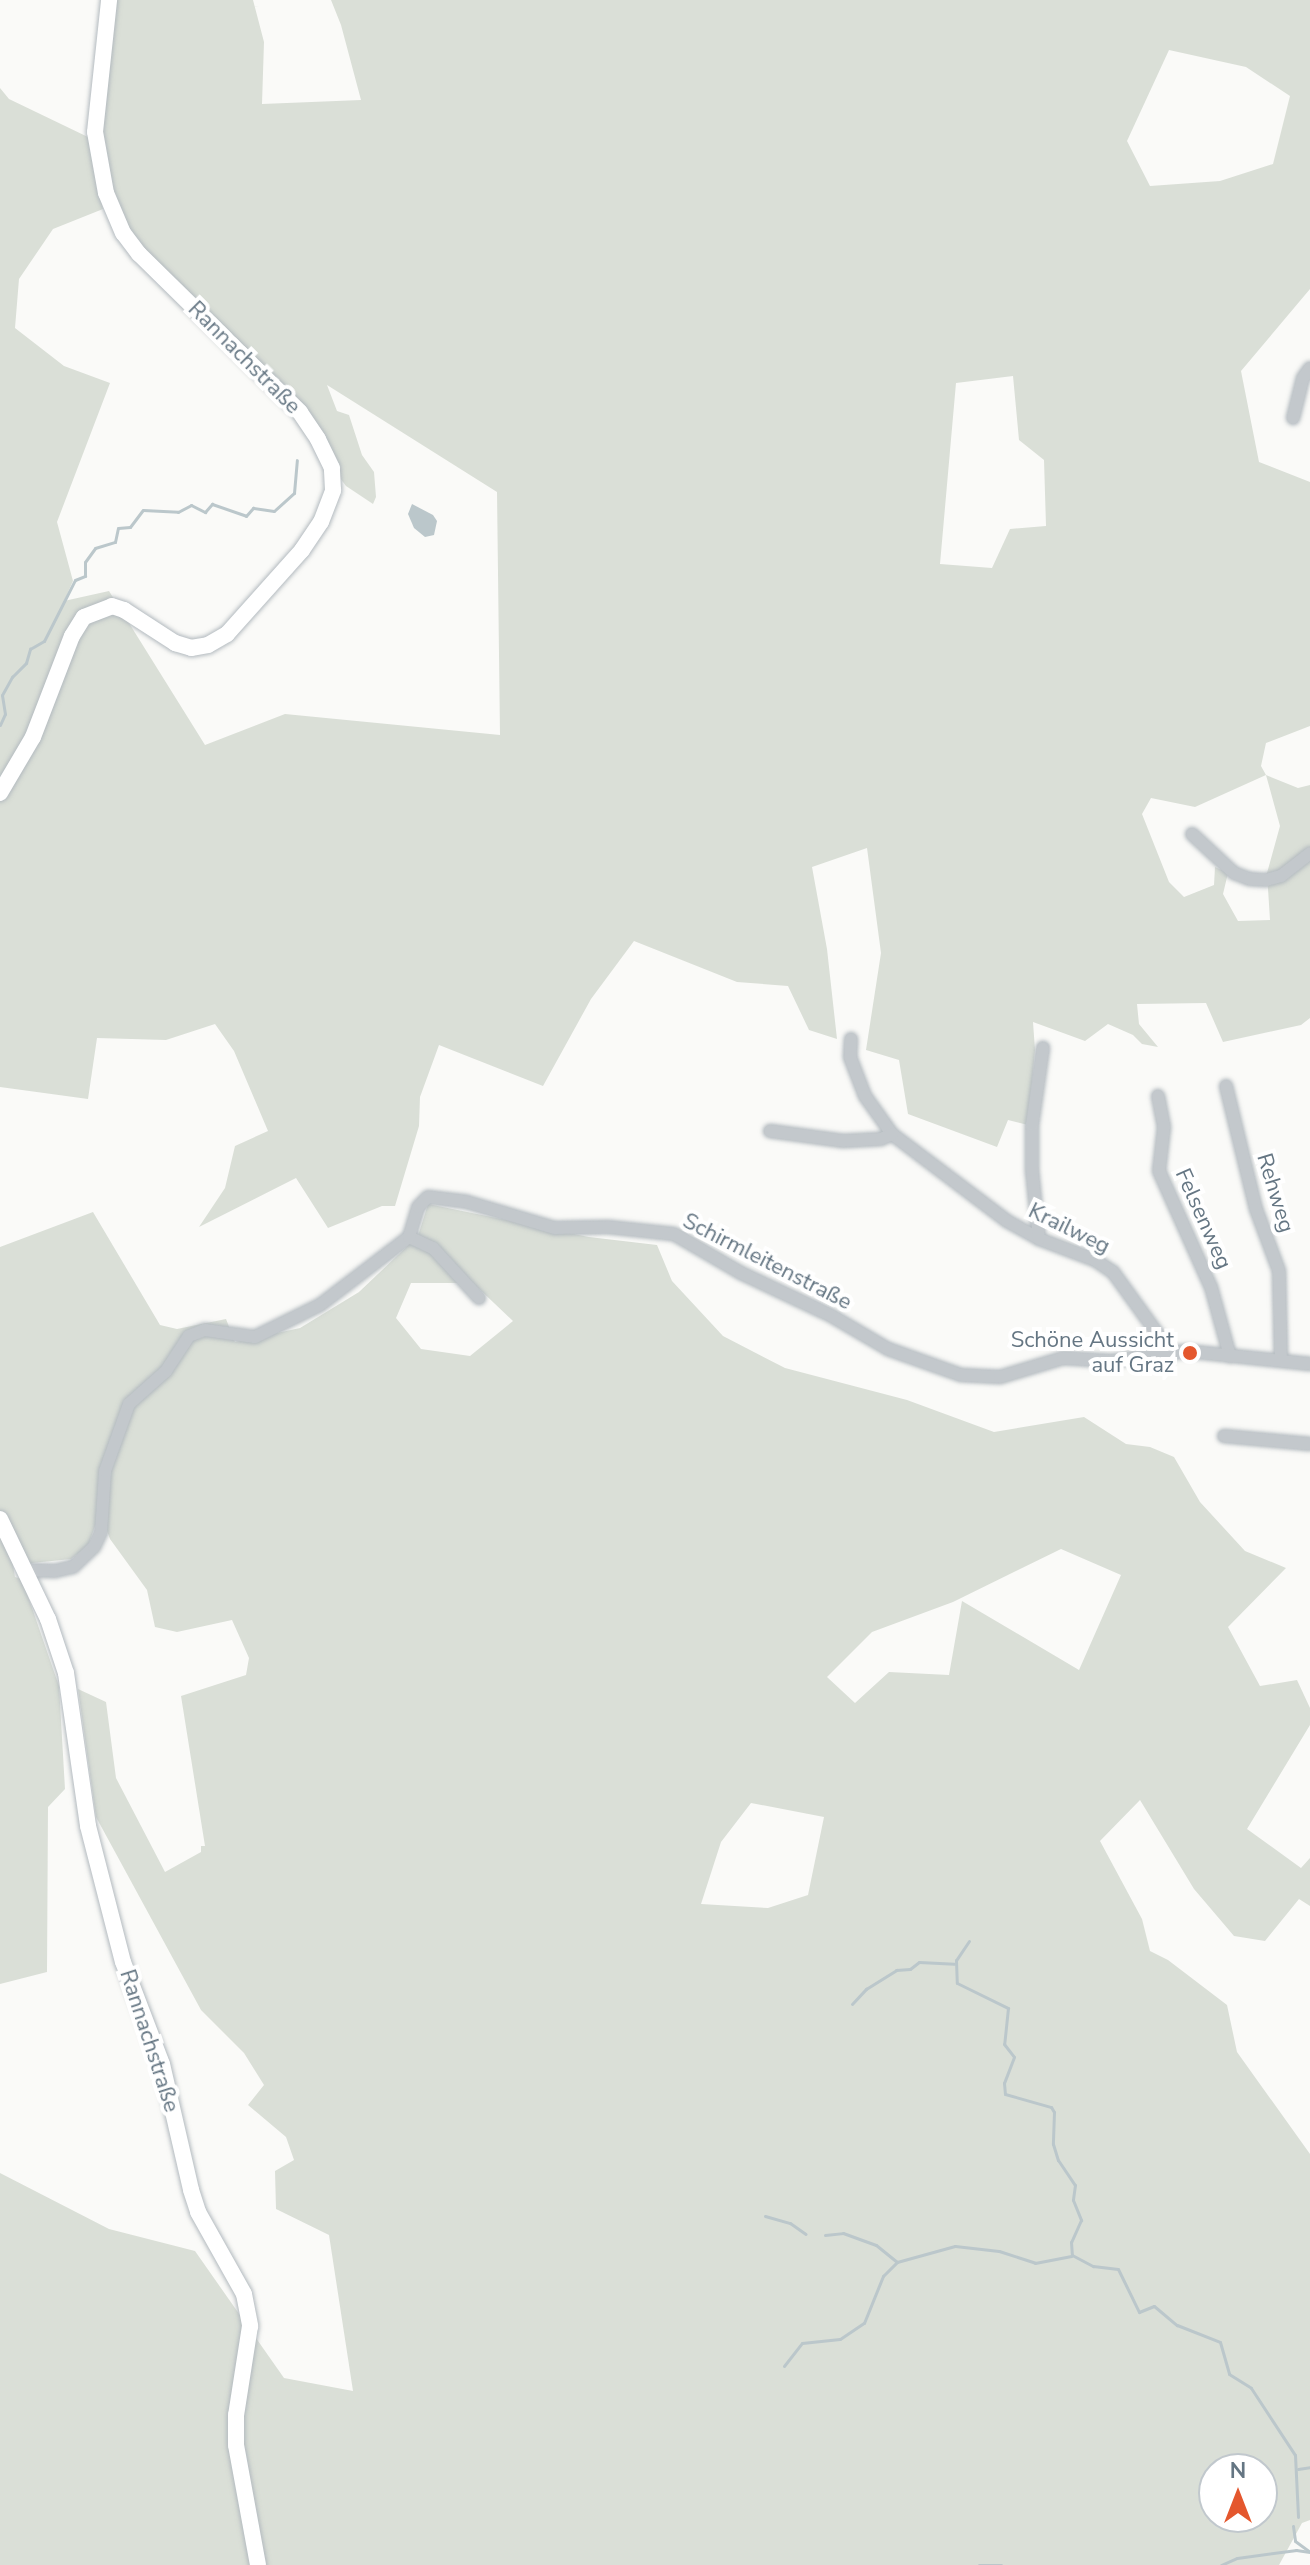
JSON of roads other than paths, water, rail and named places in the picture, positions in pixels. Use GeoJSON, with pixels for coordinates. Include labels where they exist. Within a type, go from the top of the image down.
{"type":"FeatureCollection","features":[{"type":"Feature","properties":{"kind":"street","name":"Rannachstraße"},"geometry":{"type":"LineString","coordinates":[[0,793],[33,737],[72,636],[84,617],[112,606],[124,610],[175,643],[191,648],[208,645],[227,634],[293,561],[321,522],[333,490],[332,468],[300,412],[139,254],[123,233],[106,193],[95,132],[109,0]]}},
{"type":"Feature","properties":{"kind":"street"},"geometry":{"type":"LineString","coordinates":[[1293,418],[1303,378],[1310,368]]}},
{"type":"Feature","properties":{"kind":"street"},"geometry":{"type":"LineString","coordinates":[[1192,834],[1234,873],[1250,879],[1266,880],[1281,876],[1310,853]]}},
{"type":"Feature","properties":{"kind":"street","name":"Krailweg"},"geometry":{"type":"LineString","coordinates":[[851,1039],[850,1057],[865,1096],[892,1134],[1007,1221],[1039,1239],[1095,1260],[1113,1272],[1170,1351]]}},
{"type":"Feature","properties":{"kind":"street"},"geometry":{"type":"LineString","coordinates":[[1039,1239],[1032,1170],[1032,1125],[1043,1048]]}},
{"type":"Feature","properties":{"kind":"street","name":"Rehweg"},"geometry":{"type":"LineString","coordinates":[[1226,1086],[1256,1209],[1279,1271],[1281,1361]]}},
{"type":"Feature","properties":{"kind":"street","name":"Felsenweg"},"geometry":{"type":"LineString","coordinates":[[1158,1096],[1164,1127],[1159,1171],[1211,1287],[1230,1356]]}},
{"type":"Feature","properties":{"kind":"street"},"geometry":{"type":"LineString","coordinates":[[770,1131],[843,1141],[881,1139],[892,1134]]}},
{"type":"Feature","properties":{"kind":"street","name":"Schirmleitenstraße"},"geometry":{"type":"LineString","coordinates":[[24,1570],[55,1571],[73,1567],[94,1547],[102,1528],[105,1471],[129,1404],[166,1371],[189,1336],[205,1330],[255,1337],[336,1295],[409,1237],[418,1207],[428,1197],[467,1202],[555,1228],[608,1227],[674,1234],[695,1243],[741,1273],[830,1315],[888,1349],[961,1375],[1000,1377],[1063,1358],[1112,1361],[1170,1351],[1310,1364]]}},
{"type":"Feature","properties":{"kind":"street"},"geometry":{"type":"LineString","coordinates":[[409,1237],[433,1248],[479,1298]]}},
{"type":"Feature","properties":{"kind":"street"},"geometry":{"type":"LineString","coordinates":[[1224,1436],[1310,1444]]}},
{"type":"Feature","properties":{"kind":"street","name":"Rannachstraße"},"geometry":{"type":"LineString","coordinates":[[0,1519],[48,1619],[66,1673],[88,1826],[123,1962],[162,2064],[191,2190],[198,2212],[244,2294],[250,2326],[236,2415],[236,2445],[247,2522],[258,2565]]}},
{"type":"Feature","properties":{"kind":"waterway"},"geometry":{"type":"LineString","coordinates":[[0,725],[5,714],[2,695],[12,677],[26,663],[30,649],[44,641],[75,580],[85,576],[85,562],[95,548],[115,542],[118,528],[130,527],[143,510],[178,512],[191,505],[205,512],[212,504],[246,516],[253,508],[274,511],[294,493],[297,460]]}},
{"type":"Feature","properties":{"kind":"waterway"},"geometry":{"type":"LineString","coordinates":[[969,1941],[956,1960],[957,1983],[1008,2008],[1004,2044],[1014,2057],[1004,2083],[1005,2094],[1051,2107],[1054,2112],[1053,2144],[1058,2160],[1075,2185],[1073,2200],[1081,2220],[1071,2242],[1072,2255],[1093,2266],[1118,2269],[1139,2312],[1154,2306],[1177,2325],[1220,2342],[1229,2374],[1251,2388],[1295,2455],[1298,2517]]}},
{"type":"Feature","properties":{"kind":"waterway"},"geometry":{"type":"LineString","coordinates":[[852,2004],[866,1989],[896,1970],[910,1969],[919,1962],[954,1964]]}},
{"type":"Feature","properties":{"kind":"waterway"},"geometry":{"type":"LineString","coordinates":[[765,2216],[790,2223],[806,2234]]}},
{"type":"Feature","properties":{"kind":"waterway"},"geometry":{"type":"LineString","coordinates":[[825,2235],[843,2233],[876,2245],[897,2262],[955,2246],[999,2251],[1035,2263],[1071,2256]]}},
{"type":"Feature","properties":{"kind":"waterway"},"geometry":{"type":"LineString","coordinates":[[784,2366],[802,2343],[840,2339],[864,2323],[883,2276],[897,2262]]}},
{"type":"Feature","properties":{"kind":"waterway"},"geometry":{"type":"LineString","coordinates":[[1298,2469],[1310,2467]]}},
{"type":"Feature","properties":{"kind":"waterway"},"geometry":{"type":"LineString","coordinates":[[1293,2526],[1295,2541],[1309,2551]]}},
{"type":"Feature","properties":{"kind":"waterway"},"geometry":{"type":"LineString","coordinates":[[1221,2565],[1237,2558],[1296,2550],[1310,2552]]}},
{"type":"Feature","properties":{"kind":"waterway"},"geometry":{"type":"LineString","coordinates":[[979,2565],[1001,2565]]}},
{"type":"Feature","properties":{"kind":"place","name":"Schöne Aussicht auf Graz"},"geometry":{"type":"Point","coordinates":[1190,1353]}}]}
